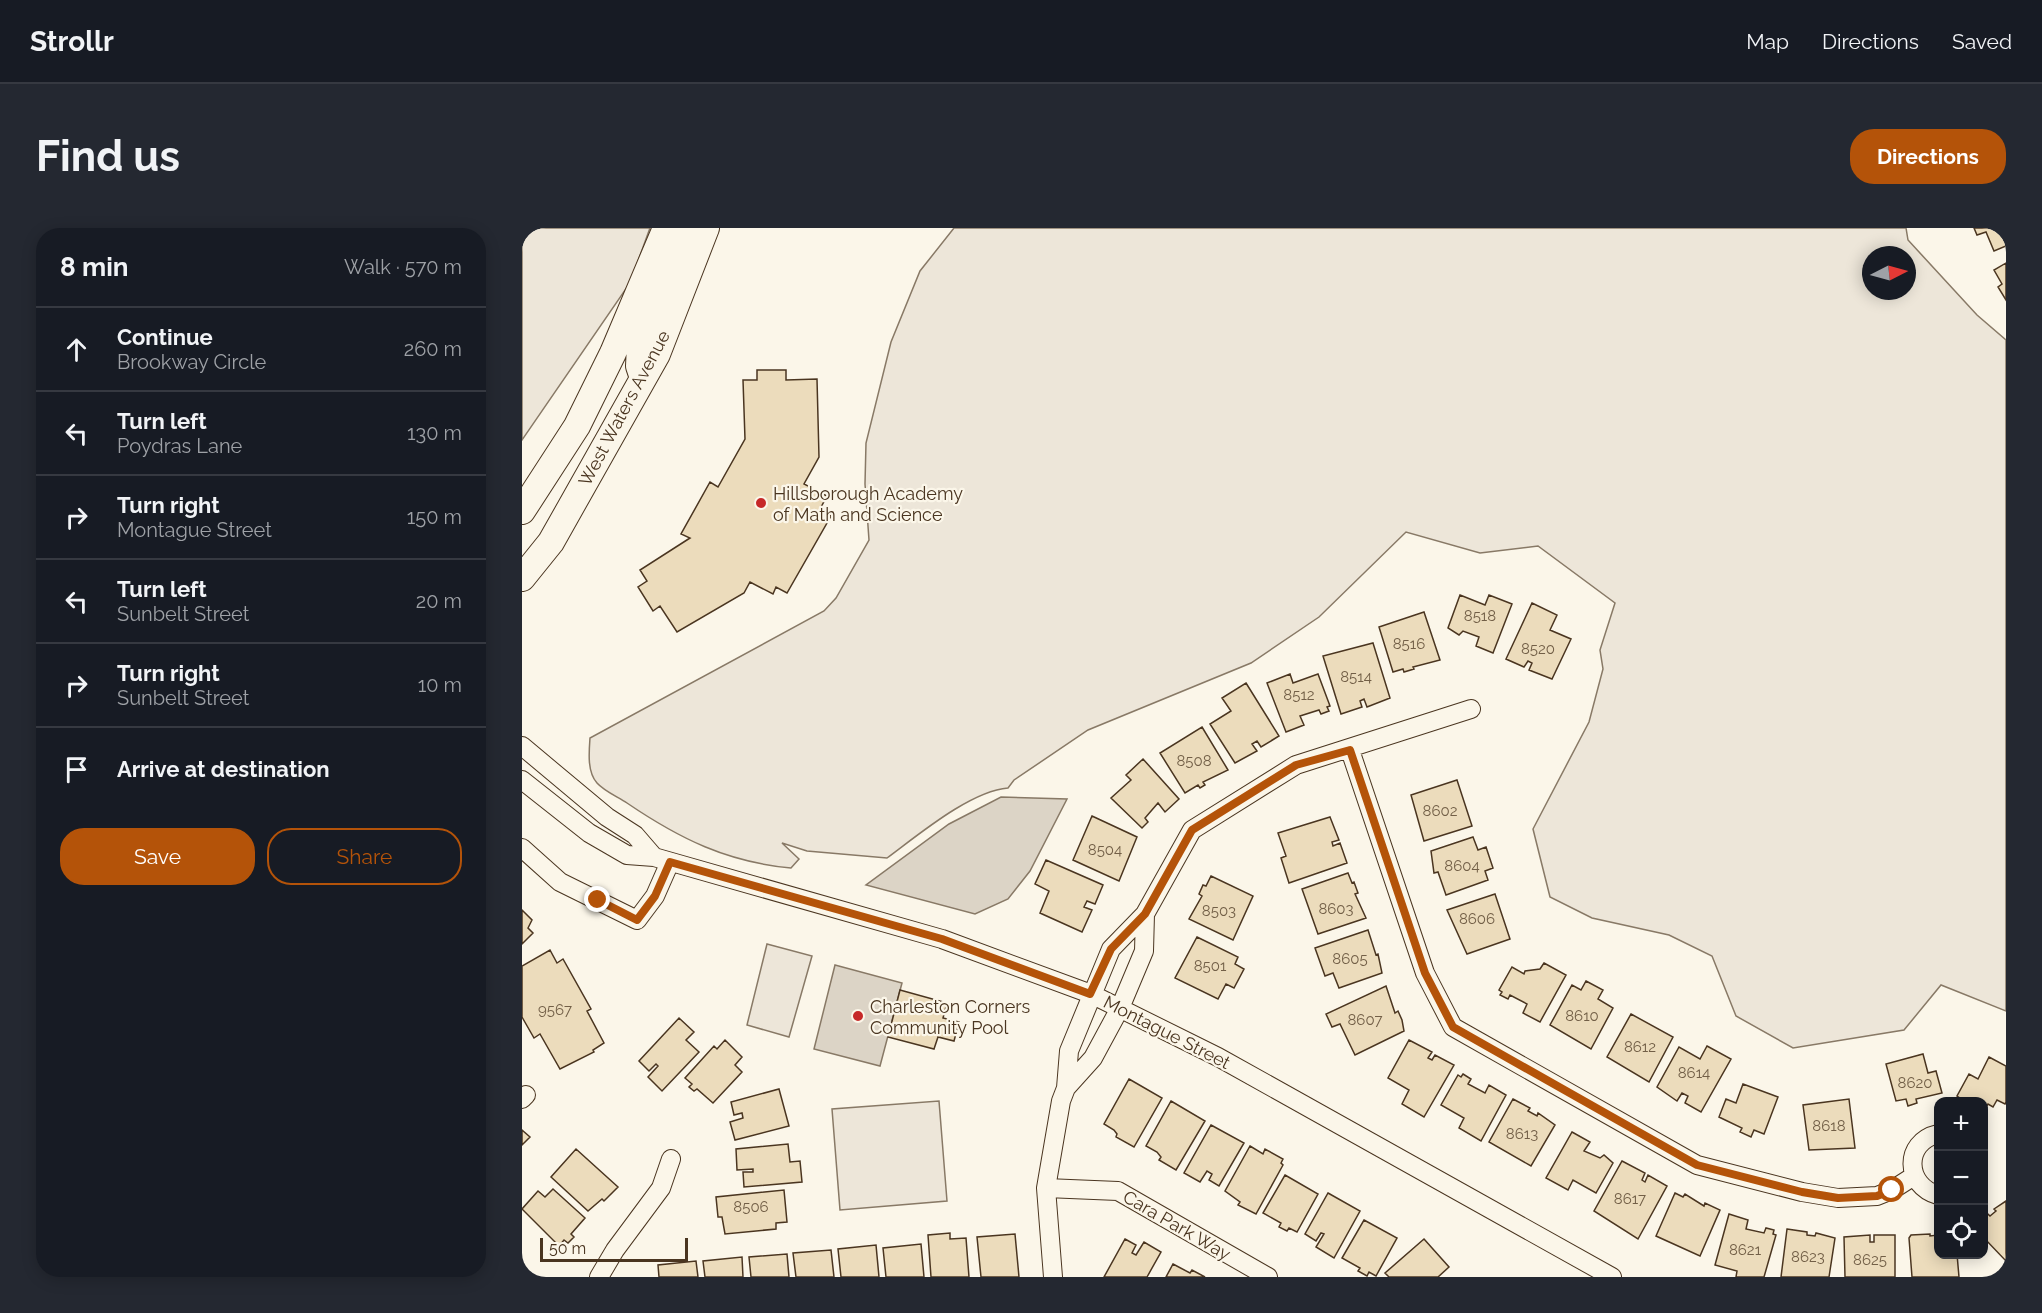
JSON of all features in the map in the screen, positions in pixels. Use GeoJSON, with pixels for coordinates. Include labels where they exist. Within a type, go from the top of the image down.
{"type":"FeatureCollection","features":[{"type":"Feature","properties":{"kind":"street","name":"West Waters Avenue"},"geometry":{"type":"LineString","coordinates":[[522,511],[577,426],[613,353],[666,228]]}},
{"type":"Feature","properties":{"kind":"street"},"geometry":{"type":"LineString","coordinates":[[643,378],[639,366],[640,345],[686,228]]}},
{"type":"Feature","properties":{"kind":"street","name":"West Waters Avenue"},"geometry":{"type":"LineString","coordinates":[[522,578],[551,542],[657,354],[706,228]]}},
{"type":"Feature","properties":{"kind":"street"},"geometry":{"type":"LineString","coordinates":[[1053,1277],[1046,1188],[1061,1101],[1066,1088],[1070,1051],[1090,994],[1111,949],[1145,914],[1192,830],[1296,765],[1350,750],[1471,709]]}},
{"type":"Feature","properties":{"kind":"street"},"geometry":{"type":"LineString","coordinates":[[522,747],[598,810],[635,835],[662,859],[655,896],[637,920],[560,882],[522,848]]}},
{"type":"Feature","properties":{"kind":"street"},"geometry":{"type":"LineString","coordinates":[[1350,750],[1425,973],[1453,1027],[1697,1165],[1802,1192],[1838,1198],[1877,1196],[1892,1190],[1914,1176]]}},
{"type":"Feature","properties":{"kind":"street","name":"Montague Street"},"geometry":{"type":"LineString","coordinates":[[522,780],[589,833],[627,855],[662,859],[942,939],[1090,994],[1218,1058],[1612,1277]]}},
{"type":"Feature","properties":{"kind":"street"},"geometry":{"type":"LineString","coordinates":[[1066,1088],[1093,1058],[1120,1008],[1144,951],[1145,914]]}},
{"type":"Feature","properties":{"kind":"street"},"geometry":{"type":"LineString","coordinates":[[1934,1135],[1918,1146],[1912,1161],[1914,1176],[1924,1189],[1934,1193]]}},
{"type":"Feature","properties":{"kind":"street"},"geometry":{"type":"LineString","coordinates":[[599,1277],[615,1250],[662,1188],[671,1159]]}},
{"type":"Feature","properties":{"kind":"street","name":"Cara Park Way"},"geometry":{"type":"LineString","coordinates":[[1046,1188],[1118,1191],[1268,1277]]}},
{"type":"Feature","properties":{"kind":"shaded area"},"geometry":{"type":"Polygon","coordinates":[[[522,228],[650,228],[630,283],[522,440],[522,228]]]}},
{"type":"Feature","properties":{"kind":"shaded area"},"geometry":{"type":"Polygon","coordinates":[[[954,228],[1906,228],[1908,240],[1914,246],[1862,246],[1862,300],[1916,300],[1916,249],[1977,315],[2006,340],[2006,1011],[1941,985],[1904,1030],[1793,1048],[1736,1016],[1712,956],[1669,935],[1592,918],[1550,897],[1533,829],[1589,722],[1603,669],[1600,650],[1615,603],[1538,546],[1480,553],[1406,532],[1319,617],[1251,663],[1088,730],[1014,780],[1008,788],[977,797],[961,806],[887,858],[807,851],[782,843],[799,859],[791,868],[768,865],[705,847],[666,828],[597,783],[589,762],[590,738],[824,611],[836,598],[869,540],[865,484],[866,443],[891,342],[920,271],[954,228]]]}},
{"type":"Feature","properties":{"kind":"shaded area"},"geometry":{"type":"Polygon","coordinates":[[[1001,797],[1067,799],[1030,871],[1008,899],[975,914],[866,885],[949,824],[1001,797]]]}},
{"type":"Feature","properties":{"kind":"shaded area"},"geometry":{"type":"Polygon","coordinates":[[[767,944],[812,956],[789,1037],[747,1025],[767,944]]]}},
{"type":"Feature","properties":{"kind":"shaded area","name":"Charleston Corners Community Pool"},"geometry":{"type":"Polygon","coordinates":[[[835,965],[902,983],[880,1066],[814,1049],[835,965]]]}},
{"type":"Feature","properties":{"kind":"shaded area"},"geometry":{"type":"Polygon","coordinates":[[[939,1101],[947,1201],[840,1210],[832,1109],[939,1101]]]}},
{"type":"Feature","properties":{"kind":"building"},"geometry":{"type":"Polygon","coordinates":[[[1974,228],[2006,228],[2006,246],[1994,251],[1986,232],[1977,235],[1974,228]]]}},
{"type":"Feature","properties":{"kind":"building"},"geometry":{"type":"Polygon","coordinates":[[[2006,263],[2006,300],[1998,287],[2002,284],[1994,270],[2006,263]]]}},
{"type":"Feature","properties":{"kind":"building","name":"Hillsborough Academy of Math and Science"},"geometry":{"type":"Polygon","coordinates":[[[757,370],[786,370],[786,380],[817,379],[819,457],[804,484],[827,496],[820,509],[831,516],[787,593],[776,587],[773,594],[750,582],[744,593],[677,632],[660,606],[653,611],[638,587],[647,581],[640,570],[690,538],[681,534],[710,482],[718,487],[745,439],[743,380],[757,380],[757,370]]]}},
{"type":"Feature","properties":{"kind":"building"},"geometry":{"type":"Polygon","coordinates":[[[1460,595],[1485,605],[1489,595],[1512,604],[1493,653],[1476,646],[1479,637],[1463,631],[1459,635],[1448,628],[1460,595]]]}},
{"type":"Feature","properties":{"kind":"building"},"geometry":{"type":"Polygon","coordinates":[[[1532,603],[1557,615],[1550,630],[1571,639],[1552,679],[1529,670],[1532,663],[1528,661],[1524,667],[1506,659],[1532,603]]]}},
{"type":"Feature","properties":{"kind":"building"},"geometry":{"type":"Polygon","coordinates":[[[1424,612],[1440,660],[1413,667],[1414,669],[1404,672],[1403,669],[1393,672],[1379,627],[1424,612]]]}},
{"type":"Feature","properties":{"kind":"building"},"geometry":{"type":"Polygon","coordinates":[[[1373,643],[1390,698],[1367,707],[1364,699],[1360,701],[1362,707],[1341,714],[1323,656],[1373,643]]]}},
{"type":"Feature","properties":{"kind":"building"},"geometry":{"type":"Polygon","coordinates":[[[1290,674],[1293,683],[1318,674],[1330,706],[1327,707],[1329,711],[1321,714],[1319,710],[1300,716],[1304,725],[1286,732],[1267,683],[1290,674]]]}},
{"type":"Feature","properties":{"kind":"building"},"geometry":{"type":"Polygon","coordinates":[[[1246,683],[1279,736],[1261,747],[1257,741],[1252,744],[1257,751],[1235,763],[1210,724],[1231,711],[1222,698],[1246,683]]]}},
{"type":"Feature","properties":{"kind":"building"},"geometry":{"type":"Polygon","coordinates":[[[1202,727],[1228,770],[1203,782],[1205,785],[1200,788],[1198,785],[1185,793],[1160,753],[1202,727]]]}},
{"type":"Feature","properties":{"kind":"building"},"geometry":{"type":"Polygon","coordinates":[[[1143,759],[1179,799],[1165,812],[1158,803],[1145,818],[1148,822],[1142,828],[1111,798],[1131,780],[1126,775],[1143,759]]]}},
{"type":"Feature","properties":{"kind":"building"},"geometry":{"type":"Polygon","coordinates":[[[1457,780],[1472,826],[1424,841],[1411,795],[1457,780]]]}},
{"type":"Feature","properties":{"kind":"building"},"geometry":{"type":"Polygon","coordinates":[[[1092,816],[1137,837],[1119,881],[1073,860],[1092,816]]]}},
{"type":"Feature","properties":{"kind":"building"},"geometry":{"type":"Polygon","coordinates":[[[1330,817],[1339,840],[1332,842],[1333,846],[1340,843],[1347,863],[1289,883],[1281,858],[1286,856],[1278,833],[1330,817]]]}},
{"type":"Feature","properties":{"kind":"building"},"geometry":{"type":"Polygon","coordinates":[[[1473,837],[1478,850],[1486,847],[1493,868],[1485,871],[1488,880],[1446,895],[1438,872],[1434,873],[1431,851],[1473,837]]]}},
{"type":"Feature","properties":{"kind":"building"},"geometry":{"type":"Polygon","coordinates":[[[1046,860],[1103,885],[1095,904],[1087,901],[1084,907],[1092,910],[1082,932],[1040,913],[1049,891],[1035,884],[1046,860]]]}},
{"type":"Feature","properties":{"kind":"building"},"geometry":{"type":"Polygon","coordinates":[[[1348,873],[1352,883],[1354,882],[1358,893],[1355,894],[1366,918],[1318,934],[1302,889],[1348,873]]]}},
{"type":"Feature","properties":{"kind":"building"},"geometry":{"type":"Polygon","coordinates":[[[1211,876],[1253,896],[1233,940],[1189,919],[1202,896],[1199,894],[1203,885],[1206,886],[1211,876]]]}},
{"type":"Feature","properties":{"kind":"building"},"geometry":{"type":"Polygon","coordinates":[[[1495,894],[1510,939],[1467,954],[1447,910],[1495,894]]]}},
{"type":"Feature","properties":{"kind":"building"},"geometry":{"type":"Polygon","coordinates":[[[522,910],[532,920],[528,928],[533,933],[522,944],[522,910]]]}},
{"type":"Feature","properties":{"kind":"building"},"geometry":{"type":"Polygon","coordinates":[[[1368,930],[1376,955],[1378,954],[1382,973],[1339,988],[1333,973],[1325,976],[1315,948],[1368,930]]]}},
{"type":"Feature","properties":{"kind":"building"},"geometry":{"type":"Polygon","coordinates":[[[1197,937],[1238,957],[1235,964],[1244,969],[1234,988],[1226,984],[1218,999],[1175,978],[1197,937]]]}},
{"type":"Feature","properties":{"kind":"building"},"geometry":{"type":"Polygon","coordinates":[[[550,950],[557,963],[563,959],[591,1009],[587,1011],[604,1043],[593,1050],[594,1052],[560,1069],[540,1034],[534,1038],[522,1017],[522,966],[550,950]]]}},
{"type":"Feature","properties":{"kind":"building"},"geometry":{"type":"Polygon","coordinates":[[[1544,963],[1566,975],[1540,1022],[1523,1013],[1527,1004],[1510,995],[1508,999],[1500,995],[1502,992],[1499,990],[1512,967],[1524,974],[1525,971],[1540,969],[1544,963]]]}},
{"type":"Feature","properties":{"kind":"building"},"geometry":{"type":"Polygon","coordinates":[[[1586,981],[1603,990],[1598,999],[1613,1008],[1591,1049],[1550,1025],[1572,985],[1581,990],[1586,981]]]}},
{"type":"Feature","properties":{"kind":"building"},"geometry":{"type":"Polygon","coordinates":[[[1386,986],[1395,1013],[1398,1011],[1402,1020],[1404,1031],[1355,1055],[1340,1024],[1332,1027],[1326,1014],[1386,986]]]}},
{"type":"Feature","properties":{"kind":"building"},"geometry":{"type":"Polygon","coordinates":[[[900,990],[947,1003],[943,1018],[959,1022],[954,1041],[938,1037],[934,1049],[888,1037],[900,990]]]}},
{"type":"Feature","properties":{"kind":"building"},"geometry":{"type":"Polygon","coordinates":[[[1631,1014],[1673,1037],[1649,1082],[1607,1057],[1631,1014]]]}},
{"type":"Feature","properties":{"kind":"building"},"geometry":{"type":"Polygon","coordinates":[[[679,1018],[694,1032],[686,1040],[699,1052],[662,1091],[648,1077],[658,1066],[656,1064],[649,1071],[639,1061],[679,1018]]]}},
{"type":"Feature","properties":{"kind":"building"},"geometry":{"type":"Polygon","coordinates":[[[725,1040],[742,1057],[735,1065],[742,1072],[713,1103],[697,1089],[694,1091],[689,1087],[692,1084],[685,1078],[714,1046],[717,1049],[725,1040]]]}},
{"type":"Feature","properties":{"kind":"building"},"geometry":{"type":"Polygon","coordinates":[[[1409,1040],[1432,1052],[1428,1058],[1432,1060],[1435,1055],[1454,1065],[1424,1117],[1402,1104],[1409,1090],[1388,1078],[1409,1040]]]}},
{"type":"Feature","properties":{"kind":"building"},"geometry":{"type":"Polygon","coordinates":[[[1707,1046],[1731,1059],[1701,1112],[1685,1103],[1688,1096],[1682,1093],[1677,1101],[1657,1087],[1679,1047],[1700,1059],[1707,1046]]]}},
{"type":"Feature","properties":{"kind":"building"},"geometry":{"type":"Polygon","coordinates":[[[1923,1054],[1928,1073],[1936,1071],[1942,1093],[1916,1099],[1917,1103],[1908,1106],[1906,1099],[1896,1101],[1886,1064],[1923,1054]]]}},
{"type":"Feature","properties":{"kind":"building"},"geometry":{"type":"Polygon","coordinates":[[[1989,1057],[2006,1066],[2005,1104],[1997,1100],[1993,1107],[1988,1104],[1988,1097],[1957,1096],[1969,1074],[1978,1079],[1989,1057]]]}},
{"type":"Feature","properties":{"kind":"building"},"geometry":{"type":"Polygon","coordinates":[[[1463,1074],[1471,1079],[1468,1084],[1485,1093],[1489,1085],[1506,1095],[1481,1141],[1459,1128],[1464,1118],[1441,1105],[1458,1075],[1461,1077],[1463,1074]]]}},
{"type":"Feature","properties":{"kind":"building"},"geometry":{"type":"Polygon","coordinates":[[[1129,1079],[1162,1098],[1134,1147],[1116,1137],[1114,1130],[1104,1124],[1129,1079]]]}},
{"type":"Feature","properties":{"kind":"building"},"geometry":{"type":"Polygon","coordinates":[[[1743,1084],[1778,1097],[1764,1134],[1754,1130],[1751,1137],[1740,1132],[1742,1128],[1719,1117],[1726,1099],[1736,1103],[1743,1084]]]}},
{"type":"Feature","properties":{"kind":"building"},"geometry":{"type":"Polygon","coordinates":[[[779,1089],[789,1126],[735,1140],[730,1122],[743,1118],[742,1113],[734,1115],[731,1102],[779,1089]]]}},
{"type":"Feature","properties":{"kind":"building"},"geometry":{"type":"Polygon","coordinates":[[[1513,1099],[1530,1108],[1528,1111],[1537,1116],[1538,1113],[1555,1125],[1531,1166],[1489,1142],[1513,1099]]]}},
{"type":"Feature","properties":{"kind":"building"},"geometry":{"type":"Polygon","coordinates":[[[1849,1099],[1855,1148],[1809,1150],[1803,1105],[1849,1099]]]}},
{"type":"Feature","properties":{"kind":"building"},"geometry":{"type":"Polygon","coordinates":[[[1171,1101],[1205,1121],[1176,1170],[1159,1160],[1161,1157],[1157,1152],[1146,1146],[1171,1101]]]}},
{"type":"Feature","properties":{"kind":"building"},"geometry":{"type":"Polygon","coordinates":[[[1211,1125],[1244,1143],[1219,1186],[1209,1180],[1212,1174],[1207,1171],[1200,1182],[1184,1173],[1211,1125]]]}},
{"type":"Feature","properties":{"kind":"building"},"geometry":{"type":"Polygon","coordinates":[[[522,1130],[530,1137],[522,1145],[522,1130]]]}},
{"type":"Feature","properties":{"kind":"building"},"geometry":{"type":"Polygon","coordinates":[[[1572,1132],[1590,1142],[1584,1151],[1600,1158],[1604,1155],[1613,1163],[1596,1193],[1573,1180],[1568,1190],[1546,1178],[1572,1132]]]}},
{"type":"Feature","properties":{"kind":"building"},"geometry":{"type":"Polygon","coordinates":[[[788,1144],[790,1162],[800,1161],[802,1182],[744,1187],[743,1172],[753,1172],[753,1169],[737,1170],[736,1149],[788,1144]]]}},
{"type":"Feature","properties":{"kind":"building"},"geometry":{"type":"Polygon","coordinates":[[[1250,1146],[1263,1154],[1265,1149],[1283,1159],[1281,1163],[1283,1165],[1256,1214],[1238,1205],[1240,1202],[1225,1191],[1250,1146]]]}},
{"type":"Feature","properties":{"kind":"building"},"geometry":{"type":"Polygon","coordinates":[[[576,1149],[618,1187],[604,1201],[602,1199],[588,1211],[551,1177],[576,1149]]]}},
{"type":"Feature","properties":{"kind":"building"},"geometry":{"type":"Polygon","coordinates":[[[1622,1161],[1645,1173],[1642,1180],[1645,1182],[1648,1175],[1667,1186],[1638,1239],[1594,1211],[1622,1161]]]}},
{"type":"Feature","properties":{"kind":"building"},"geometry":{"type":"Polygon","coordinates":[[[1285,1175],[1318,1194],[1297,1232],[1279,1227],[1281,1223],[1263,1213],[1285,1175]]]}},
{"type":"Feature","properties":{"kind":"building"},"geometry":{"type":"Polygon","coordinates":[[[553,1189],[585,1218],[571,1234],[574,1237],[568,1243],[564,1240],[559,1246],[522,1209],[538,1191],[545,1197],[553,1189]]]}},
{"type":"Feature","properties":{"kind":"building"},"geometry":{"type":"Polygon","coordinates":[[[784,1190],[787,1222],[776,1223],[776,1229],[725,1234],[722,1217],[718,1217],[716,1197],[784,1190]]]}},
{"type":"Feature","properties":{"kind":"building"},"geometry":{"type":"Polygon","coordinates":[[[1328,1193],[1360,1211],[1334,1258],[1316,1247],[1324,1234],[1321,1233],[1316,1241],[1305,1234],[1328,1193]]]}},
{"type":"Feature","properties":{"kind":"building"},"geometry":{"type":"Polygon","coordinates":[[[1675,1193],[1683,1197],[1685,1194],[1704,1206],[1705,1203],[1720,1210],[1700,1256],[1656,1236],[1675,1193]]]}},
{"type":"Feature","properties":{"kind":"building"},"geometry":{"type":"Polygon","coordinates":[[[2006,1201],[2006,1261],[1988,1242],[1988,1214],[1990,1216],[1996,1211],[1994,1209],[2006,1201]]]}},
{"type":"Feature","properties":{"kind":"building"},"geometry":{"type":"Polygon","coordinates":[[[1729,1214],[1748,1220],[1746,1229],[1764,1233],[1766,1228],[1774,1230],[1773,1234],[1776,1235],[1764,1277],[1736,1277],[1737,1271],[1715,1265],[1729,1214]]]}},
{"type":"Feature","properties":{"kind":"building"},"geometry":{"type":"Polygon","coordinates":[[[1364,1220],[1397,1238],[1376,1276],[1369,1272],[1367,1276],[1358,1271],[1360,1268],[1342,1258],[1364,1220]]]}},
{"type":"Feature","properties":{"kind":"building"},"geometry":{"type":"Polygon","coordinates":[[[1787,1229],[1807,1232],[1807,1235],[1815,1236],[1816,1233],[1835,1238],[1829,1277],[1781,1277],[1787,1229]]]}},
{"type":"Feature","properties":{"kind":"building"},"geometry":{"type":"Polygon","coordinates":[[[950,1233],[950,1239],[966,1238],[969,1277],[931,1277],[928,1235],[950,1233]]]}},
{"type":"Feature","properties":{"kind":"building"},"geometry":{"type":"Polygon","coordinates":[[[1015,1234],[1019,1277],[981,1277],[977,1237],[1015,1234]]]}},
{"type":"Feature","properties":{"kind":"building"},"geometry":{"type":"Polygon","coordinates":[[[1870,1235],[1870,1242],[1874,1242],[1874,1235],[1895,1235],[1895,1277],[1845,1277],[1844,1237],[1870,1235]]]}},
{"type":"Feature","properties":{"kind":"building"},"geometry":{"type":"Polygon","coordinates":[[[1911,1235],[1934,1236],[1934,1259],[1957,1259],[1959,1277],[1912,1277],[1909,1238],[1911,1235]]]}},
{"type":"Feature","properties":{"kind":"building"},"geometry":{"type":"Polygon","coordinates":[[[1125,1239],[1136,1245],[1132,1253],[1136,1255],[1144,1242],[1161,1252],[1147,1277],[1104,1277],[1125,1239]]]}},
{"type":"Feature","properties":{"kind":"building"},"geometry":{"type":"Polygon","coordinates":[[[1424,1239],[1449,1267],[1438,1277],[1389,1277],[1385,1273],[1424,1239]]]}},
{"type":"Feature","properties":{"kind":"building"},"geometry":{"type":"Polygon","coordinates":[[[921,1244],[924,1277],[886,1277],[883,1248],[921,1244]]]}},
{"type":"Feature","properties":{"kind":"building"},"geometry":{"type":"Polygon","coordinates":[[[876,1245],[879,1277],[841,1277],[838,1249],[876,1245]]]}},
{"type":"Feature","properties":{"kind":"building"},"geometry":{"type":"Polygon","coordinates":[[[831,1250],[834,1277],[796,1277],[793,1253],[831,1250]]]}},
{"type":"Feature","properties":{"kind":"building"},"geometry":{"type":"Polygon","coordinates":[[[787,1254],[789,1277],[751,1277],[749,1257],[787,1254]]]}},
{"type":"Feature","properties":{"kind":"building"},"geometry":{"type":"Polygon","coordinates":[[[742,1257],[743,1277],[705,1277],[703,1261],[742,1257]]]}},
{"type":"Feature","properties":{"kind":"building"},"geometry":{"type":"Polygon","coordinates":[[[696,1261],[698,1277],[659,1277],[658,1265],[696,1261]]]}},
{"type":"Feature","properties":{"kind":"building"},"geometry":{"type":"Polygon","coordinates":[[[1173,1264],[1190,1273],[1192,1270],[1205,1277],[1166,1277],[1173,1264]]]}},
{"type":"Feature","properties":{"kind":"place","name":"Hillsborough Academy of Math and Science"},"geometry":{"type":"Point","coordinates":[761,503]}},
{"type":"Feature","properties":{"kind":"place","name":"Charleston Corners Community Pool"},"geometry":{"type":"Point","coordinates":[858,1016]}},
{"type":"Feature","properties":{"kind":"route"},"geometry":{"type":"LineString","coordinates":[[598,900],[637,920],[655,896],[670,862],[942,939],[1090,994],[1111,949],[1118,939],[1145,914],[1192,830],[1296,765],[1350,750],[1425,973],[1453,1027],[1697,1165],[1802,1192],[1838,1198],[1877,1196],[1892,1190]]}}]}
